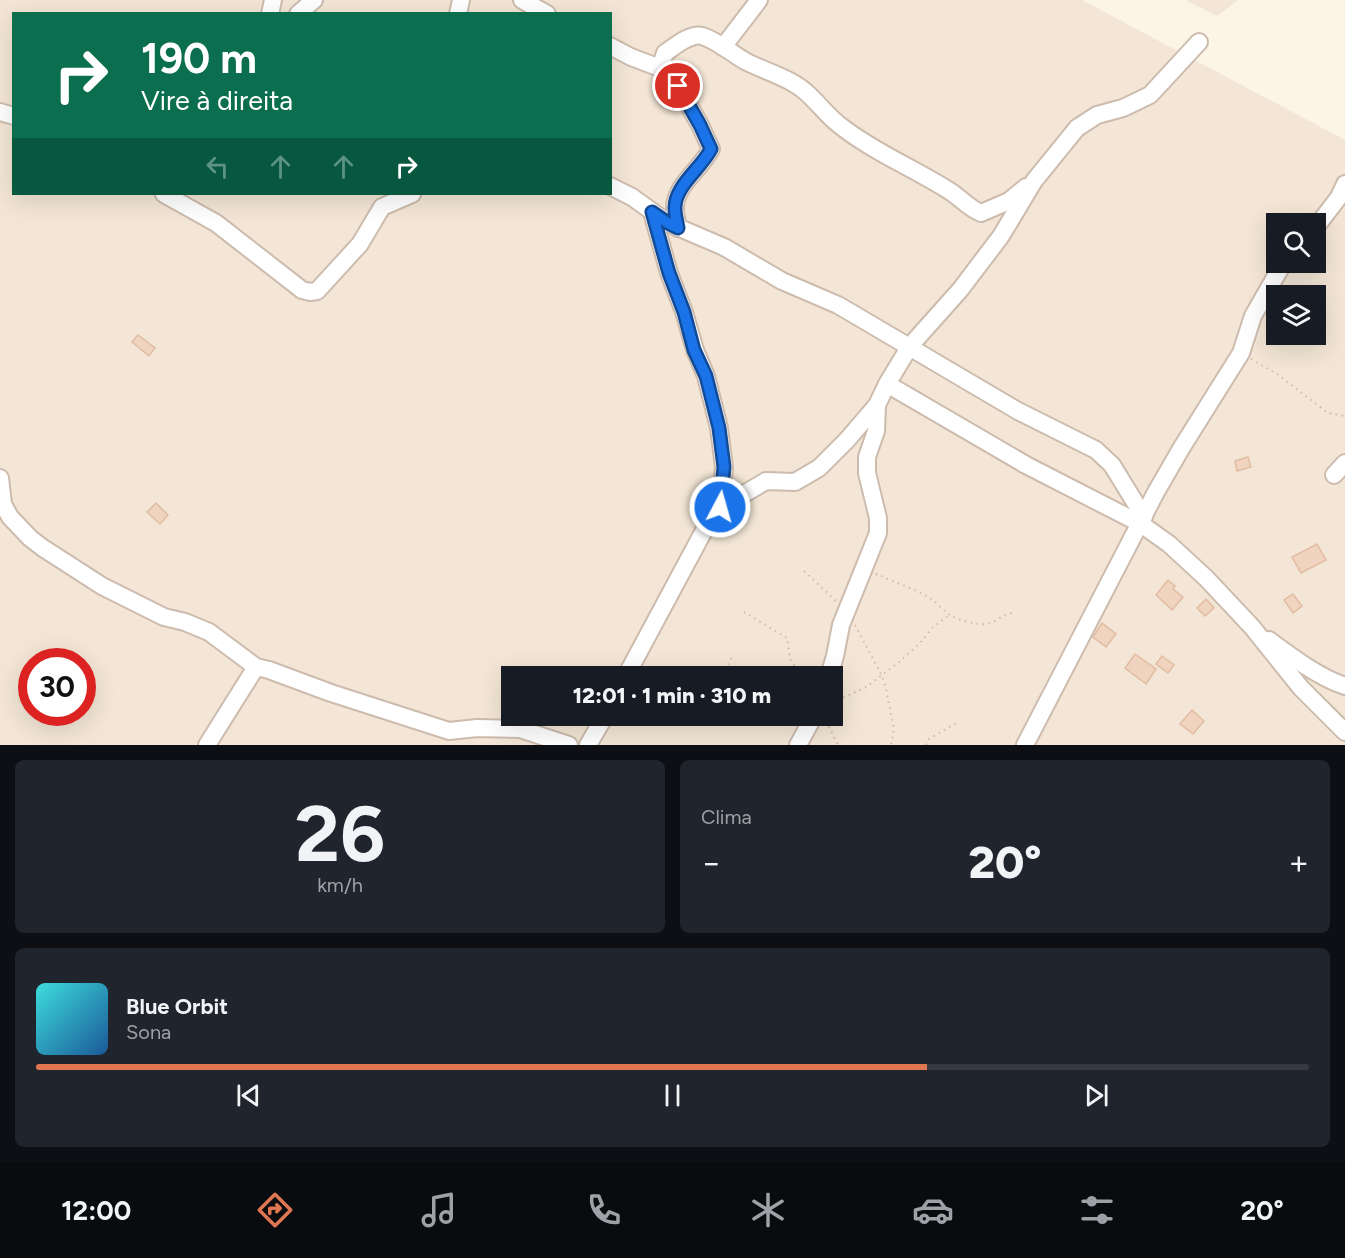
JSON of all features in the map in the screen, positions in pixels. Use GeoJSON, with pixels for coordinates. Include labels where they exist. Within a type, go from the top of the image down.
{"type":"FeatureCollection","features":[{"type":"Feature","properties":{"kind":"street"},"geometry":{"type":"LineString","coordinates":[[300,12],[314,0]]}},
{"type":"Feature","properties":{"kind":"street"},"geometry":{"type":"LineString","coordinates":[[723,46],[759,0]]}},
{"type":"Feature","properties":{"kind":"street"},"geometry":{"type":"LineString","coordinates":[[527,4],[544,12]]}},
{"type":"Feature","properties":{"kind":"street"},"geometry":{"type":"LineString","coordinates":[[660,68],[665,53],[691,38],[700,36],[723,46],[745,61],[809,94],[821,110],[842,128],[950,191],[971,209],[981,213],[1009,201],[1034,181]]}},
{"type":"Feature","properties":{"kind":"street"},"geometry":{"type":"LineString","coordinates":[[631,666],[707,525],[720,507],[766,480],[795,482],[819,468],[877,405],[910,346],[960,290],[1001,236],[1034,181],[1077,128],[1097,115],[1123,108],[1150,95],[1199,42]]}},
{"type":"Feature","properties":{"kind":"street"},"geometry":{"type":"LineString","coordinates":[[612,47],[660,68],[678,86],[688,101],[711,149],[681,189],[674,207],[678,228]]}},
{"type":"Feature","properties":{"kind":"street"},"geometry":{"type":"LineString","coordinates":[[1326,213],[1345,184]]}},
{"type":"Feature","properties":{"kind":"street"},"geometry":{"type":"LineString","coordinates":[[612,187],[632,197],[668,223],[724,247],[782,281],[838,305],[1018,411],[1096,450],[1112,465],[1142,521]]}},
{"type":"Feature","properties":{"kind":"street"},"geometry":{"type":"LineString","coordinates":[[166,195],[216,224],[302,290],[310,292],[317,291],[331,278],[360,244],[382,207],[409,195]]}},
{"type":"Feature","properties":{"kind":"street"},"geometry":{"type":"LineString","coordinates":[[652,212],[694,350],[706,376],[719,428],[724,467],[720,507]]}},
{"type":"Feature","properties":{"kind":"street"},"geometry":{"type":"LineString","coordinates":[[1026,745],[1091,615],[1182,447],[1241,353],[1254,316],[1278,273]]}},
{"type":"Feature","properties":{"kind":"street"},"geometry":{"type":"LineString","coordinates":[[887,384],[1026,465],[1142,521],[1206,578],[1252,627],[1301,688],[1345,732]]}},
{"type":"Feature","properties":{"kind":"street"},"geometry":{"type":"LineString","coordinates":[[832,666],[841,625],[878,533],[878,518],[867,473],[867,457],[876,431],[877,405]]}},
{"type":"Feature","properties":{"kind":"street"},"geometry":{"type":"LineString","coordinates":[[0,478],[3,504],[10,517],[36,543],[102,586],[164,617],[185,622],[209,632],[256,667],[449,731],[477,728],[520,729],[569,745]]}},
{"type":"Feature","properties":{"kind":"street"},"geometry":{"type":"LineString","coordinates":[[1252,627],[1293,657],[1335,683],[1345,686]]}},
{"type":"Feature","properties":{"kind":"street"},"geometry":{"type":"LineString","coordinates":[[207,745],[256,667]]}},
{"type":"Feature","properties":{"kind":"street"},"geometry":{"type":"LineString","coordinates":[[588,745],[599,726]]}},
{"type":"Feature","properties":{"kind":"street"},"geometry":{"type":"LineString","coordinates":[[798,745],[805,726]]}},
{"type":"Feature","properties":{"kind":"path"},"geometry":{"type":"LineString","coordinates":[[1241,353],[1277,374],[1328,413],[1345,416]]}},
{"type":"Feature","properties":{"kind":"path"},"geometry":{"type":"LineString","coordinates":[[804,571],[846,612],[882,676],[894,729],[891,745]]}},
{"type":"Feature","properties":{"kind":"path"},"geometry":{"type":"LineString","coordinates":[[872,579],[878,574],[924,595],[949,615],[973,623],[995,622],[1012,612]]}},
{"type":"Feature","properties":{"kind":"path"},"geometry":{"type":"LineString","coordinates":[[744,612],[787,638],[790,659],[795,666]]}},
{"type":"Feature","properties":{"kind":"path"},"geometry":{"type":"LineString","coordinates":[[843,698],[859,692],[882,676],[920,643],[932,628],[949,615]]}},
{"type":"Feature","properties":{"kind":"path"},"geometry":{"type":"LineString","coordinates":[[728,666],[732,657]]}},
{"type":"Feature","properties":{"kind":"path"},"geometry":{"type":"LineString","coordinates":[[927,745],[929,739],[956,723]]}},
{"type":"Feature","properties":{"kind":"path"},"geometry":{"type":"LineString","coordinates":[[828,726],[838,745]]}},
{"type":"Feature","properties":{"kind":"shaded area"},"geometry":{"type":"Polygon","coordinates":[[[0,0],[1082,0],[1345,140],[1345,745],[0,745],[0,0]]]}},
{"type":"Feature","properties":{"kind":"shaded area"},"geometry":{"type":"Polygon","coordinates":[[[1185,0],[1238,0],[1217,16],[1185,0]]]}},
{"type":"Feature","properties":{"kind":"building"},"geometry":{"type":"Polygon","coordinates":[[[138,335],[155,348],[149,356],[132,342],[138,335]]]}},
{"type":"Feature","properties":{"kind":"building"},"geometry":{"type":"Polygon","coordinates":[[[1248,457],[1251,467],[1237,471],[1235,461],[1248,457]]]}},
{"type":"Feature","properties":{"kind":"building"},"geometry":{"type":"Polygon","coordinates":[[[156,503],[168,515],[160,524],[147,512],[156,503]]]}},
{"type":"Feature","properties":{"kind":"building"},"geometry":{"type":"Polygon","coordinates":[[[1317,544],[1326,560],[1301,573],[1292,557],[1317,544]]]}},
{"type":"Feature","properties":{"kind":"building"},"geometry":{"type":"Polygon","coordinates":[[[1168,580],[1175,586],[1173,589],[1183,597],[1172,610],[1156,595],[1168,580]]]}},
{"type":"Feature","properties":{"kind":"building"},"geometry":{"type":"Polygon","coordinates":[[[1293,594],[1302,606],[1293,613],[1284,600],[1293,594]]]}},
{"type":"Feature","properties":{"kind":"building"},"geometry":{"type":"Polygon","coordinates":[[[1206,599],[1214,608],[1205,616],[1197,608],[1206,599]]]}},
{"type":"Feature","properties":{"kind":"building"},"geometry":{"type":"Polygon","coordinates":[[[1102,623],[1116,634],[1106,647],[1093,637],[1102,623]]]}},
{"type":"Feature","properties":{"kind":"building"},"geometry":{"type":"Polygon","coordinates":[[[1135,654],[1156,669],[1146,684],[1125,668],[1135,654]]]}},
{"type":"Feature","properties":{"kind":"building"},"geometry":{"type":"Polygon","coordinates":[[[1162,656],[1174,665],[1168,673],[1156,664],[1162,656]]]}},
{"type":"Feature","properties":{"kind":"building"},"geometry":{"type":"Polygon","coordinates":[[[1192,710],[1204,721],[1193,734],[1180,724],[1192,710]]]}},
{"type":"Feature","properties":{"kind":"route"},"geometry":{"type":"LineString","coordinates":[[678,86],[688,101],[711,149],[681,189],[674,207],[678,228],[652,212],[694,350],[706,376],[719,428],[724,467],[720,507]]}}]}
